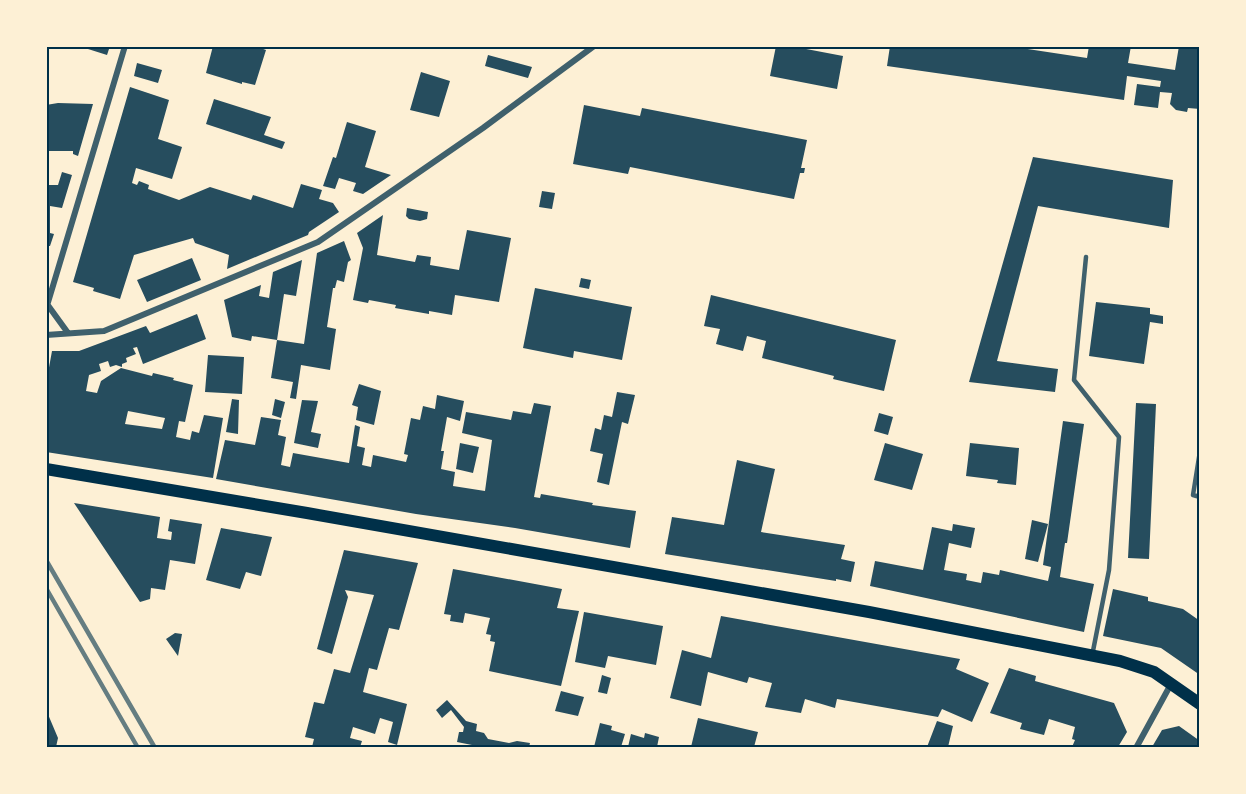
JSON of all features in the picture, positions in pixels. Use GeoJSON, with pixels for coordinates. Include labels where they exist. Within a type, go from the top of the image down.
{"type":"FeatureCollection","features":[{"type":"Feature","properties":{"kind":"main road"},"geometry":{"type":"LineString","coordinates":[[46,469],[869,612],[1092,656],[1154,672],[1200,704]]}},
{"type":"Feature","properties":{"kind":"street"},"geometry":{"type":"LineString","coordinates":[[68,333],[47,306],[125,46]]}},
{"type":"Feature","properties":{"kind":"street"},"geometry":{"type":"LineString","coordinates":[[46,335],[104,331],[318,242],[483,128],[594,46]]}},
{"type":"Feature","properties":{"kind":"street"},"geometry":{"type":"LineString","coordinates":[[1136,747],[1171,684]]}},
{"type":"Feature","properties":{"kind":"lane"},"geometry":{"type":"LineString","coordinates":[[1086,257],[1074,380],[1119,437],[1109,570],[1092,656]]}},
{"type":"Feature","properties":{"kind":"lane"},"geometry":{"type":"LineString","coordinates":[[1200,451],[1193,495],[1200,497]]}},
{"type":"Feature","properties":{"kind":"building"},"geometry":{"type":"Polygon","coordinates":[[[88,46],[110,46],[107,55],[88,49],[88,46]]]}},
{"type":"Feature","properties":{"kind":"building"},"geometry":{"type":"Polygon","coordinates":[[[213,46],[255,46],[266,50],[255,85],[242,82],[242,84],[206,73],[213,46]]]}},
{"type":"Feature","properties":{"kind":"building"},"geometry":{"type":"Polygon","coordinates":[[[776,46],[801,46],[801,48],[843,56],[837,89],[770,76],[776,46]]]}},
{"type":"Feature","properties":{"kind":"building"},"geometry":{"type":"Polygon","coordinates":[[[890,46],[1008,46],[1087,58],[1089,46],[1131,46],[1128,63],[1175,70],[1179,46],[1200,46],[1200,109],[1188,108],[1187,112],[1176,110],[1170,104],[1172,93],[1160,92],[1158,108],[1134,105],[1137,84],[1160,87],[1161,81],[1127,76],[1124,100],[887,66],[890,46]]]}},
{"type":"Feature","properties":{"kind":"building"},"geometry":{"type":"Polygon","coordinates":[[[488,55],[532,67],[528,78],[485,66],[488,55]]]}},
{"type":"Feature","properties":{"kind":"building"},"geometry":{"type":"Polygon","coordinates":[[[137,63],[162,70],[158,83],[134,76],[137,63]]]}},
{"type":"Feature","properties":{"kind":"building"},"geometry":{"type":"Polygon","coordinates":[[[421,72],[450,81],[439,117],[410,110],[421,72]]]}},
{"type":"Feature","properties":{"kind":"building"},"geometry":{"type":"Polygon","coordinates":[[[130,87],[169,100],[158,139],[182,147],[172,179],[136,168],[132,183],[137,185],[139,181],[149,185],[148,189],[179,200],[210,187],[251,200],[253,195],[293,208],[301,184],[322,190],[319,199],[333,203],[339,212],[309,232],[308,235],[227,269],[229,255],[195,243],[193,238],[134,255],[120,299],[73,282],[130,87]]]}},
{"type":"Feature","properties":{"kind":"building"},"geometry":{"type":"Polygon","coordinates":[[[214,99],[271,117],[264,135],[285,142],[282,149],[206,124],[214,99]]]}},
{"type":"Feature","properties":{"kind":"building"},"geometry":{"type":"Polygon","coordinates":[[[93,104],[78,156],[73,154],[73,151],[49,151],[49,135],[46,135],[46,105],[93,104]]]}},
{"type":"Feature","properties":{"kind":"building"},"geometry":{"type":"Polygon","coordinates":[[[584,105],[640,116],[642,108],[807,140],[801,168],[805,168],[804,173],[800,173],[794,199],[630,167],[628,174],[573,164],[584,105]]]}},
{"type":"Feature","properties":{"kind":"building"},"geometry":{"type":"Polygon","coordinates":[[[347,122],[376,131],[365,167],[391,175],[363,194],[353,191],[356,183],[339,178],[335,189],[323,186],[333,157],[336,158],[347,122]]]}},
{"type":"Feature","properties":{"kind":"building"},"geometry":{"type":"Polygon","coordinates":[[[1033,157],[1173,180],[1169,228],[1038,206],[997,361],[1058,369],[1055,392],[969,382],[1033,157]]]}},
{"type":"Feature","properties":{"kind":"building"},"geometry":{"type":"Polygon","coordinates":[[[62,172],[72,175],[62,208],[50,206],[50,233],[54,234],[50,246],[46,246],[46,177],[49,177],[49,185],[58,185],[62,172]]]}},
{"type":"Feature","properties":{"kind":"building"},"geometry":{"type":"Polygon","coordinates":[[[542,191],[555,193],[552,209],[539,207],[542,191]]]}},
{"type":"Feature","properties":{"kind":"building"},"geometry":{"type":"Polygon","coordinates":[[[407,208],[428,212],[427,219],[420,221],[409,219],[406,216],[407,208]]]}},
{"type":"Feature","properties":{"kind":"building"},"geometry":{"type":"Polygon","coordinates":[[[383,215],[377,255],[415,262],[417,255],[431,257],[430,265],[459,270],[467,230],[511,238],[499,302],[455,295],[452,315],[429,311],[429,314],[395,308],[396,305],[369,300],[368,303],[353,300],[363,248],[357,233],[383,215]]]}},
{"type":"Feature","properties":{"kind":"building"},"geometry":{"type":"Polygon","coordinates":[[[344,241],[351,260],[348,262],[344,282],[337,280],[333,288],[327,327],[336,329],[330,370],[301,365],[296,399],[290,398],[293,382],[271,378],[277,340],[304,344],[317,253],[344,241]]]}},
{"type":"Feature","properties":{"kind":"building"},"geometry":{"type":"Polygon","coordinates":[[[192,258],[201,280],[147,302],[137,280],[192,258]]]}},
{"type":"Feature","properties":{"kind":"building"},"geometry":{"type":"Polygon","coordinates":[[[302,260],[296,296],[284,294],[277,340],[252,336],[251,341],[232,337],[224,300],[261,285],[259,296],[269,298],[273,272],[302,260]]]}},
{"type":"Feature","properties":{"kind":"building"},"geometry":{"type":"Polygon","coordinates":[[[581,278],[591,280],[589,289],[579,287],[581,278]]]}},
{"type":"Feature","properties":{"kind":"building"},"geometry":{"type":"Polygon","coordinates":[[[535,288],[632,307],[622,360],[574,351],[573,358],[523,348],[535,288]]]}},
{"type":"Feature","properties":{"kind":"building"},"geometry":{"type":"Polygon","coordinates":[[[711,295],[896,340],[884,391],[762,358],[766,341],[747,336],[743,351],[716,344],[720,329],[704,326],[711,295]]]}},
{"type":"Feature","properties":{"kind":"building"},"geometry":{"type":"Polygon","coordinates":[[[1096,302],[1150,308],[1150,314],[1163,316],[1163,324],[1150,322],[1144,364],[1089,356],[1096,302]]]}},
{"type":"Feature","properties":{"kind":"building"},"geometry":{"type":"Polygon","coordinates":[[[197,314],[206,339],[143,364],[137,347],[133,348],[136,354],[126,358],[127,362],[122,364],[122,367],[116,365],[110,367],[108,361],[99,364],[101,371],[89,375],[86,391],[97,393],[101,381],[121,368],[152,376],[153,373],[193,385],[185,422],[179,421],[176,437],[190,440],[192,431],[199,433],[204,415],[223,418],[213,478],[46,452],[46,384],[52,351],[79,351],[146,326],[150,333],[197,314]],[[128,411],[125,424],[162,429],[165,418],[128,411]]]}},
{"type":"Feature","properties":{"kind":"building"},"geometry":{"type":"Polygon","coordinates":[[[208,355],[244,357],[242,394],[205,392],[208,355]]]}},
{"type":"Feature","properties":{"kind":"building"},"geometry":{"type":"Polygon","coordinates":[[[359,384],[381,391],[374,425],[356,420],[358,407],[352,405],[359,384]]]}},
{"type":"Feature","properties":{"kind":"building"},"geometry":{"type":"Polygon","coordinates":[[[617,392],[635,395],[628,424],[622,422],[609,485],[597,482],[603,454],[590,451],[595,428],[601,430],[604,415],[612,417],[617,392]]]}},
{"type":"Feature","properties":{"kind":"building"},"geometry":{"type":"Polygon","coordinates":[[[437,395],[464,401],[460,421],[447,417],[441,451],[444,451],[441,469],[455,472],[453,486],[485,491],[492,440],[462,433],[466,412],[511,420],[513,411],[531,414],[534,403],[551,406],[534,497],[540,498],[541,494],[593,503],[592,505],[636,511],[630,548],[216,479],[225,440],[255,445],[261,417],[281,420],[278,435],[286,437],[281,465],[290,467],[293,453],[349,463],[355,425],[360,427],[357,446],[365,448],[362,465],[371,467],[373,455],[406,462],[408,455],[404,454],[411,418],[420,420],[423,406],[435,409],[437,395]]]}},
{"type":"Feature","properties":{"kind":"building"},"geometry":{"type":"Polygon","coordinates":[[[232,399],[239,400],[238,434],[226,432],[232,399]]]}},
{"type":"Feature","properties":{"kind":"building"},"geometry":{"type":"Polygon","coordinates":[[[275,399],[285,402],[281,418],[272,415],[275,399]]]}},
{"type":"Feature","properties":{"kind":"building"},"geometry":{"type":"Polygon","coordinates":[[[302,400],[318,401],[311,432],[321,434],[318,448],[294,443],[302,400]]]}},
{"type":"Feature","properties":{"kind":"building"},"geometry":{"type":"Polygon","coordinates":[[[1136,403],[1156,404],[1149,559],[1128,558],[1136,403]]]}},
{"type":"Feature","properties":{"kind":"building"},"geometry":{"type":"Polygon","coordinates":[[[879,413],[893,417],[888,435],[874,431],[879,413]]]}},
{"type":"Feature","properties":{"kind":"building"},"geometry":{"type":"Polygon","coordinates":[[[1063,421],[1084,424],[1060,577],[1094,584],[1084,632],[870,586],[875,561],[923,570],[932,527],[952,531],[953,524],[975,528],[971,548],[949,543],[944,570],[967,574],[966,580],[981,583],[983,572],[999,575],[1000,570],[1048,581],[1051,567],[1043,565],[1063,421]]]}},
{"type":"Feature","properties":{"kind":"building"},"geometry":{"type":"Polygon","coordinates":[[[460,443],[479,447],[473,473],[456,469],[460,443]]]}},
{"type":"Feature","properties":{"kind":"building"},"geometry":{"type":"Polygon","coordinates":[[[885,443],[923,454],[912,490],[874,480],[885,443]]]}},
{"type":"Feature","properties":{"kind":"building"},"geometry":{"type":"Polygon","coordinates":[[[970,443],[1019,448],[1016,485],[966,476],[970,443]]]}},
{"type":"Feature","properties":{"kind":"building"},"geometry":{"type":"Polygon","coordinates":[[[737,460],[775,469],[761,532],[845,545],[841,559],[855,562],[851,582],[665,554],[672,517],[724,525],[737,460]]]}},
{"type":"Feature","properties":{"kind":"building"},"geometry":{"type":"Polygon","coordinates":[[[74,503],[160,517],[157,538],[171,540],[172,532],[168,531],[170,519],[202,524],[195,564],[170,560],[165,590],[151,588],[150,599],[140,602],[74,503]]]}},
{"type":"Feature","properties":{"kind":"building"},"geometry":{"type":"Polygon","coordinates":[[[1032,520],[1048,524],[1038,562],[1025,559],[1032,520]]]}},
{"type":"Feature","properties":{"kind":"building"},"geometry":{"type":"Polygon","coordinates":[[[221,528],[272,537],[261,576],[246,572],[240,589],[206,580],[221,528]]]}},
{"type":"Feature","properties":{"kind":"building"},"geometry":{"type":"Polygon","coordinates":[[[344,550],[418,563],[399,630],[389,628],[377,670],[369,668],[363,692],[407,704],[397,745],[388,742],[393,722],[380,718],[375,734],[353,727],[350,738],[362,741],[360,747],[312,747],[314,739],[305,737],[314,702],[324,704],[334,669],[350,673],[374,595],[345,590],[348,597],[332,654],[317,649],[344,550]]]}},
{"type":"Feature","properties":{"kind":"building"},"geometry":{"type":"Polygon","coordinates":[[[453,569],[562,589],[557,608],[579,611],[561,686],[489,671],[495,642],[490,641],[491,635],[486,634],[490,618],[465,613],[463,623],[450,621],[451,615],[444,614],[453,569]]]}},
{"type":"Feature","properties":{"kind":"building"},"geometry":{"type":"Polygon","coordinates":[[[1113,589],[1148,597],[1148,601],[1183,609],[1200,621],[1200,675],[1161,648],[1103,636],[1113,589]]]}},
{"type":"Feature","properties":{"kind":"building"},"geometry":{"type":"Polygon","coordinates":[[[584,612],[663,626],[656,665],[608,656],[605,668],[575,662],[584,612]]]}},
{"type":"Feature","properties":{"kind":"building"},"geometry":{"type":"Polygon","coordinates":[[[721,616],[960,659],[956,669],[989,683],[972,722],[942,709],[938,717],[837,699],[835,708],[805,699],[801,713],[765,707],[772,683],[749,677],[747,683],[708,672],[701,706],[670,698],[682,650],[711,658],[721,616]]]}},
{"type":"Feature","properties":{"kind":"building"},"geometry":{"type":"Polygon","coordinates":[[[175,633],[182,634],[178,656],[166,639],[175,633]]]}},
{"type":"Feature","properties":{"kind":"building"},"geometry":{"type":"Polygon","coordinates":[[[1009,668],[1036,676],[1035,681],[1114,703],[1127,732],[1118,747],[1072,747],[1075,740],[1072,739],[1075,727],[1049,719],[1044,735],[1020,729],[1022,723],[990,713],[1009,668]]]}},
{"type":"Feature","properties":{"kind":"building"},"geometry":{"type":"Polygon","coordinates":[[[602,675],[611,678],[607,694],[598,692],[602,675]]]}},
{"type":"Feature","properties":{"kind":"building"},"geometry":{"type":"Polygon","coordinates":[[[561,691],[584,697],[578,716],[555,711],[561,691]]]}},
{"type":"Feature","properties":{"kind":"building"},"geometry":{"type":"Polygon","coordinates":[[[447,700],[466,721],[477,724],[476,731],[484,733],[488,739],[509,743],[517,741],[530,743],[529,747],[471,747],[472,745],[457,742],[459,732],[463,732],[464,727],[451,710],[442,718],[436,710],[447,700]]]}},
{"type":"Feature","properties":{"kind":"building"},"geometry":{"type":"Polygon","coordinates":[[[47,712],[58,738],[56,747],[46,747],[47,712]]]}},
{"type":"Feature","properties":{"kind":"building"},"geometry":{"type":"Polygon","coordinates":[[[698,718],[758,732],[754,747],[691,747],[698,718]]]}},
{"type":"Feature","properties":{"kind":"building"},"geometry":{"type":"Polygon","coordinates":[[[937,721],[953,726],[948,747],[927,747],[937,721]]]}},
{"type":"Feature","properties":{"kind":"building"},"geometry":{"type":"Polygon","coordinates":[[[600,723],[612,726],[611,730],[625,734],[621,747],[594,747],[600,723]]]}},
{"type":"Feature","properties":{"kind":"building"},"geometry":{"type":"Polygon","coordinates":[[[1179,726],[1200,741],[1200,747],[1152,747],[1162,730],[1179,726]]]}},
{"type":"Feature","properties":{"kind":"building"},"geometry":{"type":"Polygon","coordinates":[[[645,733],[659,737],[657,747],[628,747],[631,734],[644,738],[645,733]]]}},
{"type":"Feature","properties":{"kind":"railway"},"geometry":{"type":"LineString","coordinates":[[46,560],[155,748]]}},
{"type":"Feature","properties":{"kind":"railway"},"geometry":{"type":"LineString","coordinates":[[46,588],[138,748]]}}]}
